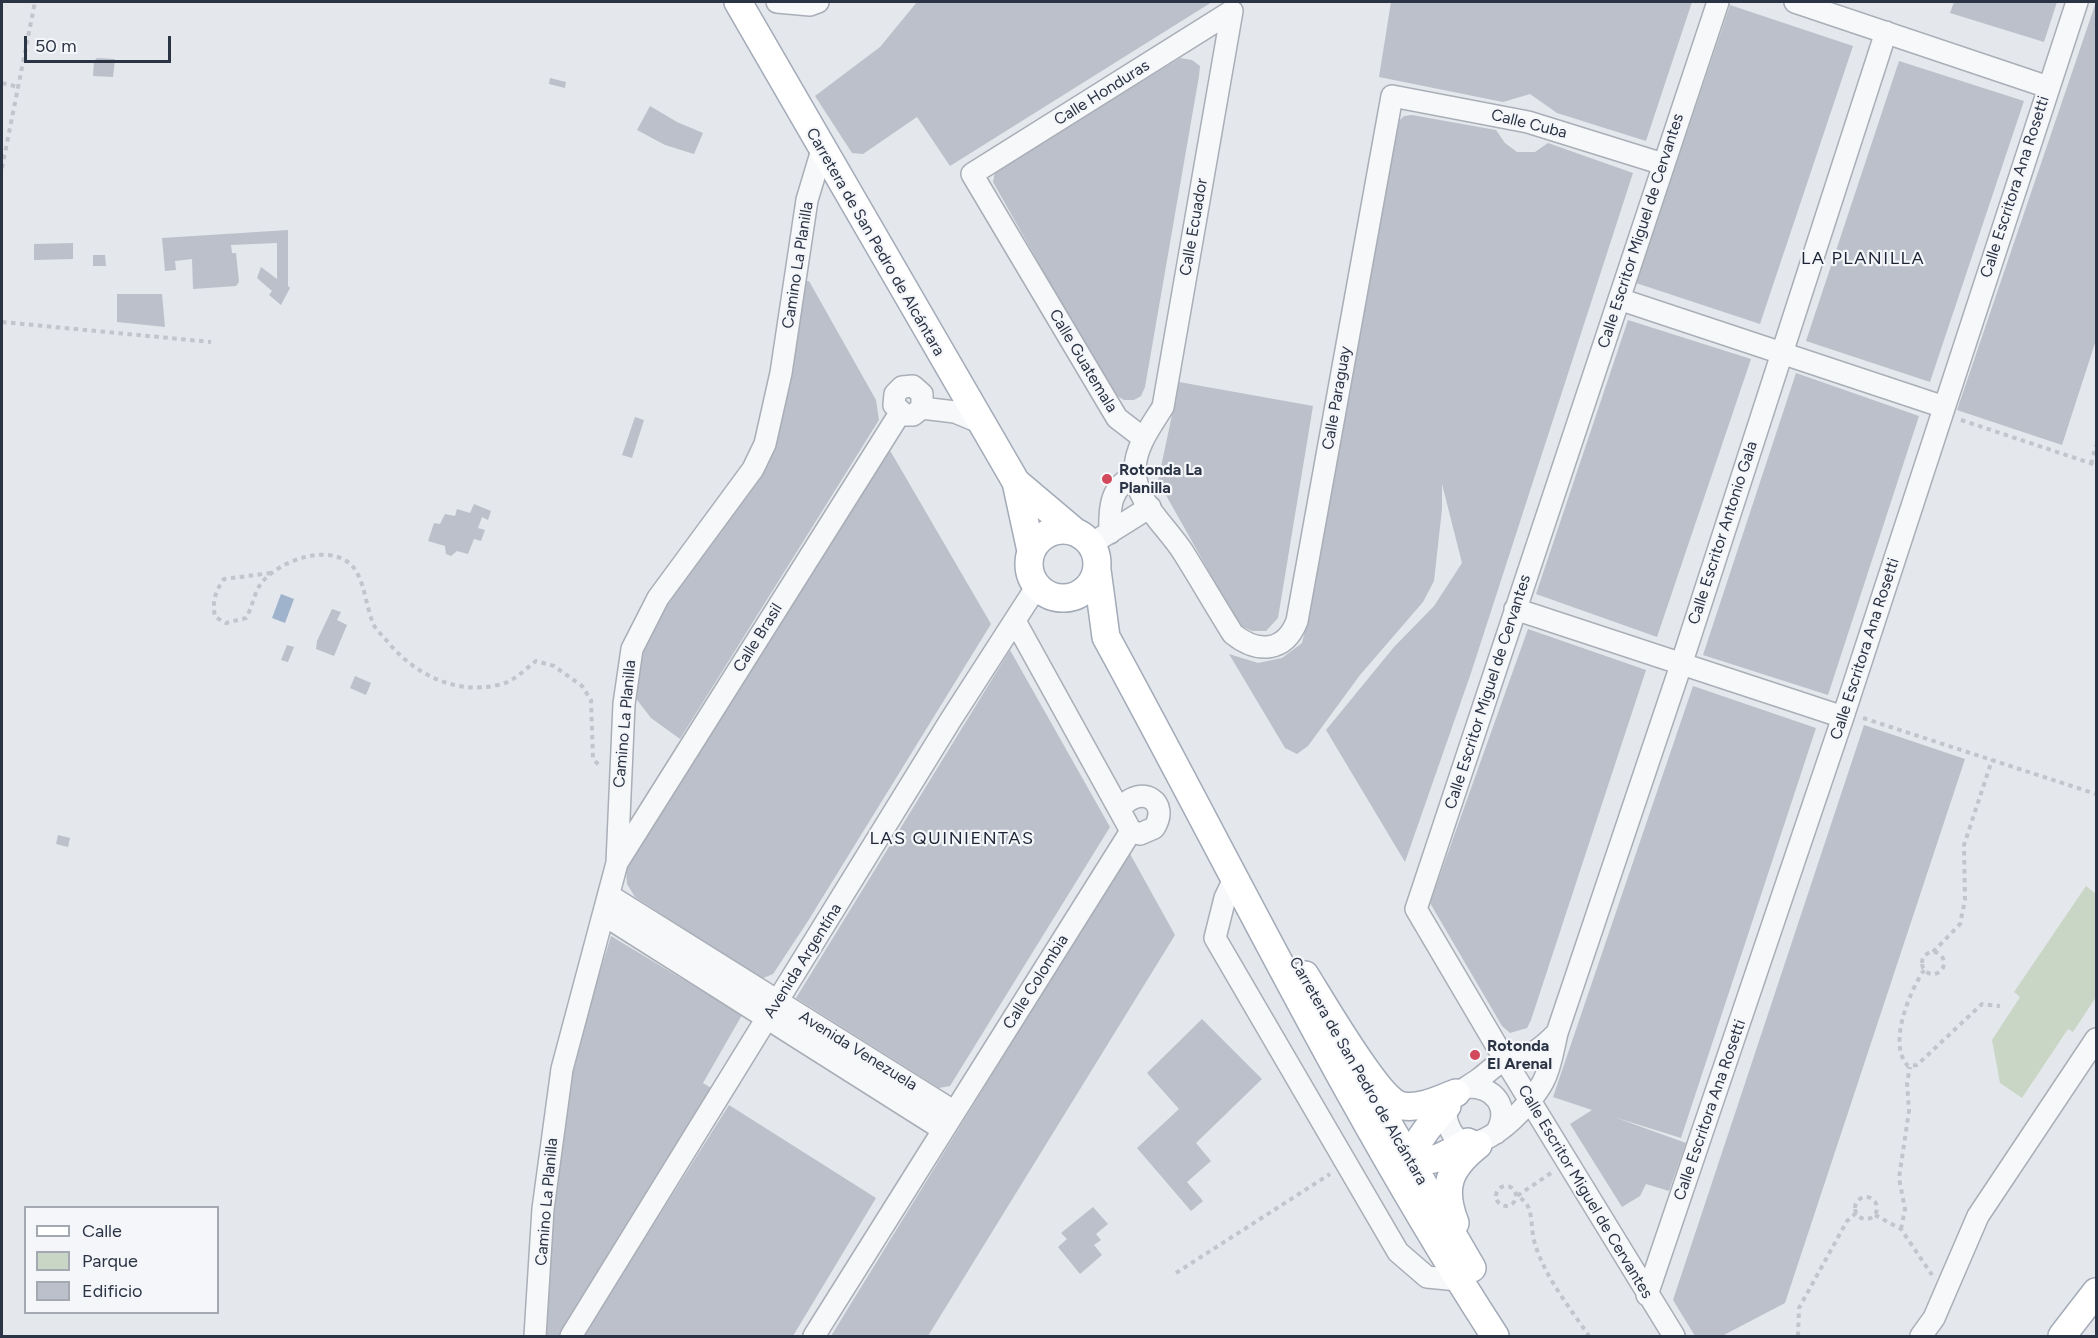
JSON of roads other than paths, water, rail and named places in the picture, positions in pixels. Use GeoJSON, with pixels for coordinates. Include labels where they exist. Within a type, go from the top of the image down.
{"type":"FeatureCollection","features":[{"type":"Feature","properties":{"kind":"main road","name":"Carretera de San Pedro de Alcántara"},"geometry":{"type":"LineString","coordinates":[[738,2],[979,422],[1016,482],[1093,545],[1106,637],[1397,1179],[1463,1277],[1508,1336]]}},
{"type":"Feature","properties":{"kind":"main road","name":"Carretera de San Pedro de Alcántara"},"geometry":{"type":"LineString","coordinates":[[1016,482],[1031,551]]}},
{"type":"Feature","properties":{"kind":"main road"},"geometry":{"type":"LineString","coordinates":[[1054,531],[1093,545],[1094,579],[1082,593],[1073,597],[1045,591],[1029,569],[1031,551],[1036,543],[1054,531]]}},
{"type":"Feature","properties":{"kind":"main road","name":"Carretera de San Pedro de Alcántara"},"geometry":{"type":"LineString","coordinates":[[1045,591],[1106,637]]}},
{"type":"Feature","properties":{"kind":"main road","name":"Carretera de San Pedro de Alcántara"},"geometry":{"type":"LineString","coordinates":[[1200,810],[1284,944],[1409,1160],[1463,1277],[1495,1336]]}},
{"type":"Feature","properties":{"kind":"main road"},"geometry":{"type":"LineString","coordinates":[[1284,944],[1374,1083],[1388,1099],[1402,1106],[1413,1106],[1426,1105],[1457,1096]]}},
{"type":"Feature","properties":{"kind":"main road"},"geometry":{"type":"LineString","coordinates":[[1318,1032],[1394,1150],[1409,1160],[1425,1162],[1483,1139]]}},
{"type":"Feature","properties":{"kind":"main road"},"geometry":{"type":"LineString","coordinates":[[1409,1160],[1434,1120],[1457,1096]]}},
{"type":"Feature","properties":{"kind":"main road"},"geometry":{"type":"LineString","coordinates":[[1463,1277],[1474,1263],[1448,1204],[1448,1185],[1455,1168],[1483,1139]]}},
{"type":"Feature","properties":{"kind":"main road"},"geometry":{"type":"LineString","coordinates":[[2061,1336],[2097,1292]]}},
{"type":"Feature","properties":{"kind":"street"},"geometry":{"type":"LineString","coordinates":[[777,2],[810,5],[818,2]]}},
{"type":"Feature","properties":{"kind":"street","name":"Calle Escritor Miguel de Cervantes"},"geometry":{"type":"LineString","coordinates":[[1674,1336],[1504,1060],[1416,909],[1718,2]]}},
{"type":"Feature","properties":{"kind":"street"},"geometry":{"type":"LineString","coordinates":[[1795,2],[2048,87]]}},
{"type":"Feature","properties":{"kind":"street","name":"Calle Escritora Ana Rosetti"},"geometry":{"type":"LineString","coordinates":[[1647,1295],[1844,715],[2077,2]]}},
{"type":"Feature","properties":{"kind":"street","name":"Calle Honduras"},"geometry":{"type":"LineString","coordinates":[[972,174],[1232,11]]}},
{"type":"Feature","properties":{"kind":"street","name":"Calle Ecuador"},"geometry":{"type":"LineString","coordinates":[[1143,438],[1163,407],[1232,11]]}},
{"type":"Feature","properties":{"kind":"street","name":"Calle Escritor Antonio Gala"},"geometry":{"type":"LineString","coordinates":[[1531,1102],[1550,1066],[1557,1033],[1681,665],[1886,32]]}},
{"type":"Feature","properties":{"kind":"street","name":"Calle Cuba"},"geometry":{"type":"LineString","coordinates":[[1392,96],[1528,122],[1664,164]]}},
{"type":"Feature","properties":{"kind":"street","name":"Calle Paraguay"},"geometry":{"type":"LineString","coordinates":[[1150,507],[1181,549],[1233,634],[1256,647],[1269,647],[1292,634],[1297,621],[1392,96]]}},
{"type":"Feature","properties":{"kind":"street","name":"Camino La Planilla"},"geometry":{"type":"LineString","coordinates":[[535,1336],[543,1209],[562,1069],[617,863],[624,704],[632,649],[658,598],[753,469],[765,444],[781,373],[807,200],[822,150]]}},
{"type":"Feature","properties":{"kind":"street","name":"Calle Guatemala"},"geometry":{"type":"LineString","coordinates":[[972,174],[1117,418],[1143,438]]}},
{"type":"Feature","properties":{"kind":"street"},"geometry":{"type":"LineString","coordinates":[[1619,299],[1943,410]]}},
{"type":"Feature","properties":{"kind":"street","name":"Calle Brasil"},"geometry":{"type":"LineString","coordinates":[[617,863],[900,413],[894,400],[897,390],[905,386],[913,386],[922,394],[922,408],[955,412],[979,422]]}},
{"type":"Feature","properties":{"kind":"street"},"geometry":{"type":"LineString","coordinates":[[1093,545],[1150,507],[1137,484],[1135,468],[1143,438]]}},
{"type":"Feature","properties":{"kind":"street"},"geometry":{"type":"LineString","coordinates":[[1093,545],[1112,499],[1124,480],[1136,475]]}},
{"type":"Feature","properties":{"kind":"street","name":"Avenida Argentína"},"geometry":{"type":"LineString","coordinates":[[571,1336],[1015,621],[1045,591]]}},
{"type":"Feature","properties":{"kind":"street"},"geometry":{"type":"LineString","coordinates":[[1515,609],[1681,665],[1844,715]]}},
{"type":"Feature","properties":{"kind":"street"},"geometry":{"type":"LineString","coordinates":[[1015,621],[1131,831],[1140,834],[1154,828],[1159,818],[1158,807],[1148,797],[1142,795],[1131,798],[1120,808]]}},
{"type":"Feature","properties":{"kind":"street","name":"Calle Colombia"},"geometry":{"type":"LineString","coordinates":[[814,1336],[1131,831]]}},
{"type":"Feature","properties":{"kind":"street"},"geometry":{"type":"LineString","coordinates":[[1235,877],[1224,898],[1215,938],[1398,1251],[1427,1277],[1463,1277]]}},
{"type":"Feature","properties":{"kind":"street","name":"Avenida Venezuela"},"geometry":{"type":"LineString","coordinates":[[607,906],[948,1120]]}},
{"type":"Feature","properties":{"kind":"street"},"geometry":{"type":"LineString","coordinates":[[1531,1102],[1483,1139],[1459,1138],[1448,1124],[1457,1096],[1504,1060],[1534,1052],[1557,1033]]}},
{"type":"Feature","properties":{"kind":"street"},"geometry":{"type":"LineString","coordinates":[[1921,1336],[1934,1318],[1978,1216],[2097,1039]]}},
{"type":"Feature","properties":{"kind":"street"},"geometry":{"type":"LineString","coordinates":[[1457,1096],[1485,1088],[1498,1100],[1502,1117],[1483,1139]]}},
{"type":"Feature","properties":{"kind":"water"},"geometry":{"type":"Polygon","coordinates":[[[281,594],[294,599],[285,623],[272,618],[281,594]]]}},
{"type":"Feature","properties":{"kind":"place","name":"Rotonda La Planilla"},"geometry":{"type":"Point","coordinates":[1107,479]}},
{"type":"Feature","properties":{"kind":"place","name":"Rotonda El Arenal"},"geometry":{"type":"Point","coordinates":[1475,1055]}},
{"type":"Feature","properties":{"kind":"district","name":"LA PLANILLA"},"geometry":{"type":"Point","coordinates":[1863,259]}},
{"type":"Feature","properties":{"kind":"district","name":"LAS QUINIENTAS"},"geometry":{"type":"Point","coordinates":[952,839]}}]}
